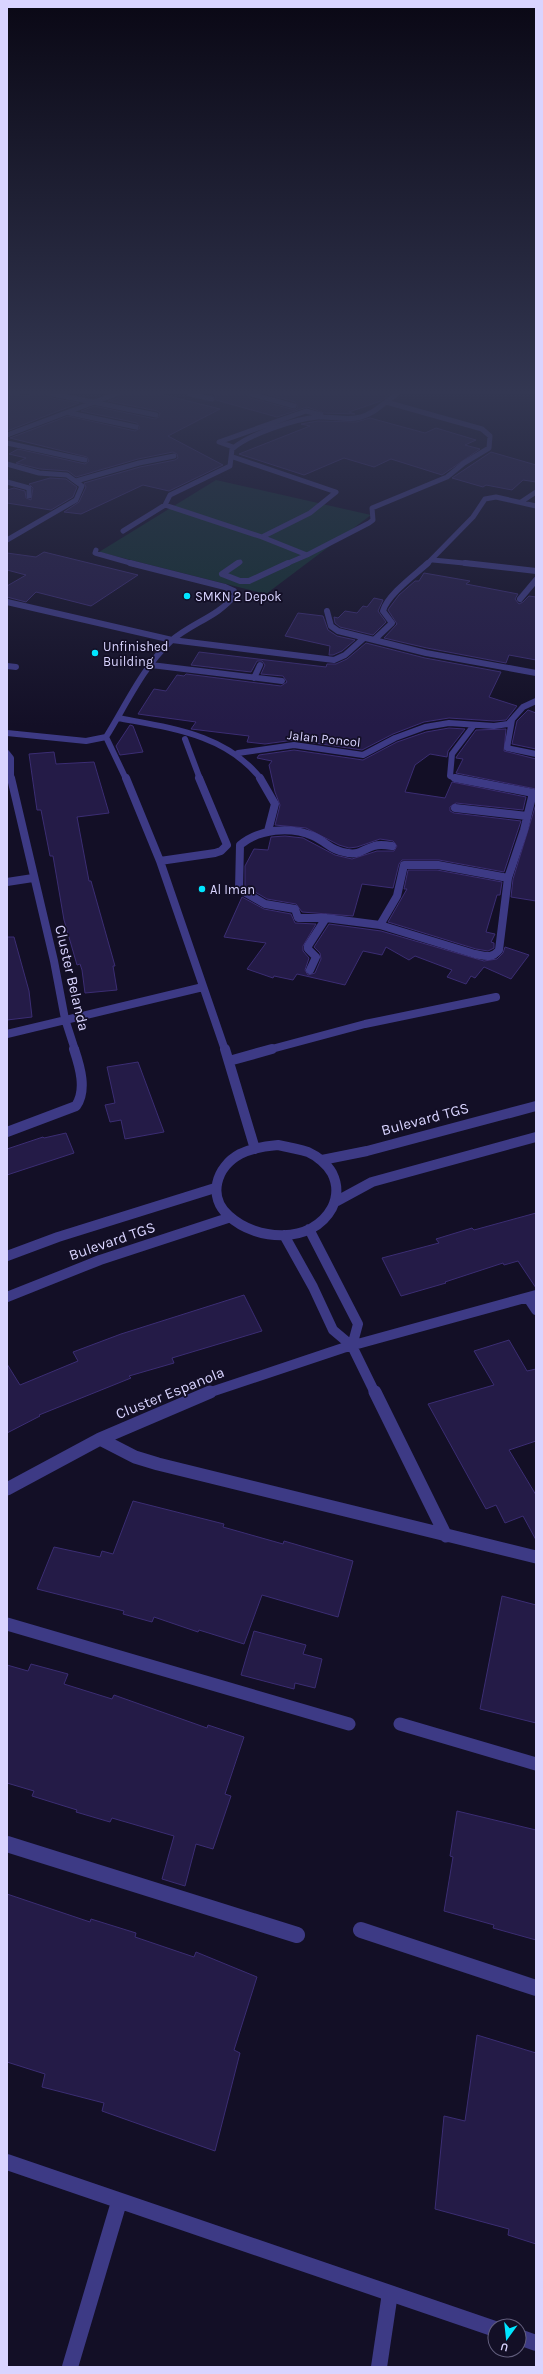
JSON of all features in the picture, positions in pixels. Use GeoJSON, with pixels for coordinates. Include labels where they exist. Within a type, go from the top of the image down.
{"type":"FeatureCollection","features":[{"type":"Feature","properties":{"kind":"street"},"geometry":{"type":"LineString","coordinates":[[7,540],[68,505]]}},
{"type":"Feature","properties":{"kind":"street"},"geometry":{"type":"LineString","coordinates":[[123,531],[165,505],[262,537],[307,554]]}},
{"type":"Feature","properties":{"kind":"street"},"geometry":{"type":"LineString","coordinates":[[262,537],[310,513],[320,505]]}},
{"type":"Feature","properties":{"kind":"street"},"geometry":{"type":"LineString","coordinates":[[240,562],[224,571],[222,574],[235,580],[249,581],[369,523],[373,520],[372,508],[380,505]]}},
{"type":"Feature","properties":{"kind":"street"},"geometry":{"type":"LineString","coordinates":[[374,640],[392,623],[383,611],[384,607],[406,582],[433,560],[473,517],[482,505]]}},
{"type":"Feature","properties":{"kind":"street"},"geometry":{"type":"LineString","coordinates":[[7,733],[86,741],[106,737],[151,665],[172,640],[224,606],[233,597],[234,591],[100,556],[95,553],[96,550]]}},
{"type":"Feature","properties":{"kind":"street"},"geometry":{"type":"LineString","coordinates":[[433,560],[536,572]]}},
{"type":"Feature","properties":{"kind":"street"},"geometry":{"type":"LineString","coordinates":[[520,599],[536,580]]}},
{"type":"Feature","properties":{"kind":"street"},"geometry":{"type":"LineString","coordinates":[[7,602],[172,640],[334,660],[344,655],[364,638]]}},
{"type":"Feature","properties":{"kind":"street"},"geometry":{"type":"LineString","coordinates":[[327,611],[333,628],[364,638],[453,658],[536,673]]}},
{"type":"Feature","properties":{"kind":"street"},"geometry":{"type":"LineString","coordinates":[[151,665],[282,681]]}},
{"type":"Feature","properties":{"kind":"street"},"geometry":{"type":"LineString","coordinates":[[254,678],[260,665]]}},
{"type":"Feature","properties":{"kind":"street"},"geometry":{"type":"LineString","coordinates":[[7,666],[16,667]]}},
{"type":"Feature","properties":{"kind":"street","name":"Jalan Poncol"},"geometry":{"type":"LineString","coordinates":[[238,753],[294,745],[364,755],[395,738],[425,727],[449,723],[501,726],[512,720],[523,707],[536,701]]}},
{"type":"Feature","properties":{"kind":"street"},"geometry":{"type":"LineString","coordinates":[[118,718],[205,738],[238,753],[254,767],[272,796],[274,812],[268,831]]}},
{"type":"Feature","properties":{"kind":"street"},"geometry":{"type":"LineString","coordinates":[[512,720],[506,748],[536,754]]}},
{"type":"Feature","properties":{"kind":"street"},"geometry":{"type":"LineString","coordinates":[[392,846],[375,844],[367,847],[362,853],[354,854],[329,848],[311,835],[268,831],[246,839],[240,846],[239,889],[265,904],[295,909],[298,918],[326,918],[380,925],[475,954],[490,956],[495,955],[499,950],[502,935],[508,878],[535,792],[462,781],[450,776],[452,754],[474,724]]}},
{"type":"Feature","properties":{"kind":"street"},"geometry":{"type":"LineString","coordinates":[[106,737],[115,752],[160,861],[170,895],[229,1061],[254,1149]]}},
{"type":"Feature","properties":{"kind":"street"},"geometry":{"type":"LineString","coordinates":[[160,861],[215,853],[221,851],[227,845],[189,753],[185,739]]}},
{"type":"Feature","properties":{"kind":"street","name":"Cluster Belanda"},"geometry":{"type":"LineString","coordinates":[[7,752],[11,758],[9,785],[54,961],[65,1019],[80,1067],[82,1097],[76,1106],[70,1110],[7,1132]]}},
{"type":"Feature","properties":{"kind":"street"},"geometry":{"type":"LineString","coordinates":[[456,808],[527,816]]}},
{"type":"Feature","properties":{"kind":"street"},"geometry":{"type":"LineString","coordinates":[[380,925],[397,896],[402,870],[408,863],[431,865],[508,878]]}},
{"type":"Feature","properties":{"kind":"street"},"geometry":{"type":"LineString","coordinates":[[7,882],[33,878]]}},
{"type":"Feature","properties":{"kind":"street"},"geometry":{"type":"LineString","coordinates":[[310,970],[316,957],[315,954],[308,949],[308,946],[326,918]]}},
{"type":"Feature","properties":{"kind":"street"},"geometry":{"type":"LineString","coordinates":[[7,1034],[203,987]]}},
{"type":"Feature","properties":{"kind":"street"},"geometry":{"type":"LineString","coordinates":[[229,1061],[365,1024],[496,997]]}},
{"type":"Feature","properties":{"kind":"street","name":"Bulevard TGS"},"geometry":{"type":"LineString","coordinates":[[322,1160],[362,1152],[536,1106]]}},
{"type":"Feature","properties":{"kind":"street"},"geometry":{"type":"LineString","coordinates":[[337,1201],[372,1182],[536,1137]]}},
{"type":"Feature","properties":{"kind":"street"},"geometry":{"type":"LineString","coordinates":[[278,1145],[290,1147],[302,1150],[322,1160],[330,1167],[336,1179],[339,1193],[337,1201],[324,1220],[309,1229],[284,1235],[253,1232],[228,1218],[220,1209],[215,1188],[221,1171],[235,1157],[254,1149],[278,1145]]}},
{"type":"Feature","properties":{"kind":"street","name":"Bulevard TGS"},"geometry":{"type":"LineString","coordinates":[[7,1256],[58,1238],[215,1188]]}},
{"type":"Feature","properties":{"kind":"street","name":"Bulevard TGS"},"geometry":{"type":"LineString","coordinates":[[7,1297],[100,1260],[228,1218]]}},
{"type":"Feature","properties":{"kind":"street"},"geometry":{"type":"LineString","coordinates":[[309,1229],[358,1324],[352,1346]]}},
{"type":"Feature","properties":{"kind":"street"},"geometry":{"type":"LineString","coordinates":[[284,1235],[313,1286],[333,1330],[352,1346],[446,1536]]}},
{"type":"Feature","properties":{"kind":"street"},"geometry":{"type":"LineString","coordinates":[[532,1296],[536,1310]]}},
{"type":"Feature","properties":{"kind":"street","name":"Cluster Espanola"},"geometry":{"type":"LineString","coordinates":[[7,1488],[100,1439],[211,1392],[352,1346],[532,1296]]}},
{"type":"Feature","properties":{"kind":"street"},"geometry":{"type":"LineString","coordinates":[[100,1439],[135,1457],[446,1536],[536,1557]]}},
{"type":"Feature","properties":{"kind":"street"},"geometry":{"type":"LineString","coordinates":[[7,1624],[349,1724]]}},
{"type":"Feature","properties":{"kind":"street"},"geometry":{"type":"LineString","coordinates":[[400,1724],[536,1764]]}},
{"type":"Feature","properties":{"kind":"street"},"geometry":{"type":"LineString","coordinates":[[7,1844],[297,1936]]}},
{"type":"Feature","properties":{"kind":"street"},"geometry":{"type":"LineString","coordinates":[[361,1930],[536,1988]]}},
{"type":"Feature","properties":{"kind":"street"},"geometry":{"type":"LineString","coordinates":[[7,2162],[119,2202],[487,2326]]}},
{"type":"Feature","properties":{"kind":"street"},"geometry":{"type":"LineString","coordinates":[[70,2367],[119,2202]]}},
{"type":"Feature","properties":{"kind":"street"},"geometry":{"type":"LineString","coordinates":[[378,2367],[390,2293]]}},
{"type":"Feature","properties":{"kind":"green space"},"geometry":{"type":"Polygon","coordinates":[[[176,505],[326,505],[371,515],[266,594],[99,552],[176,505]]]}},
{"type":"Feature","properties":{"kind":"building"},"geometry":{"type":"Polygon","coordinates":[[[18,505],[60,505],[51,510],[18,505]]]}},
{"type":"Feature","properties":{"kind":"building"},"geometry":{"type":"Polygon","coordinates":[[[75,505],[101,505],[81,514],[64,512],[75,505]]]}},
{"type":"Feature","properties":{"kind":"building"},"geometry":{"type":"Polygon","coordinates":[[[44,552],[138,575],[91,606],[36,592],[26,602],[7,597],[7,586],[26,575],[7,570],[7,553],[36,557],[44,552]]]}},
{"type":"Feature","properties":{"kind":"building"},"geometry":{"type":"Polygon","coordinates":[[[424,573],[470,581],[466,584],[518,594],[515,599],[519,604],[529,596],[536,597],[536,660],[509,655],[506,663],[384,638],[397,624],[388,610],[399,595],[415,581],[419,581],[424,573]]]}},
{"type":"Feature","properties":{"kind":"building"},"geometry":{"type":"Polygon","coordinates":[[[374,598],[383,600],[378,611],[386,622],[373,635],[340,627],[335,623],[334,617],[338,618],[345,611],[357,613],[363,606],[367,607],[374,598]]]}},
{"type":"Feature","properties":{"kind":"building"},"geometry":{"type":"Polygon","coordinates":[[[298,613],[323,616],[328,630],[337,636],[355,640],[342,651],[329,655],[330,646],[285,636],[298,613]]]}},
{"type":"Feature","properties":{"kind":"building"},"geometry":{"type":"Polygon","coordinates":[[[366,643],[425,658],[501,672],[489,697],[517,706],[506,720],[494,721],[449,718],[424,722],[393,734],[362,750],[294,740],[265,744],[247,742],[249,736],[191,729],[196,722],[138,714],[154,689],[166,691],[177,675],[184,676],[186,674],[281,686],[287,682],[283,676],[261,674],[265,665],[262,661],[257,661],[251,672],[191,665],[199,652],[326,667],[327,664],[336,664],[347,659],[366,643]]]}},
{"type":"Feature","properties":{"kind":"building"},"geometry":{"type":"Polygon","coordinates":[[[528,710],[536,713],[536,749],[512,744],[517,721],[528,710]]]}},
{"type":"Feature","properties":{"kind":"building"},"geometry":{"type":"Polygon","coordinates":[[[130,725],[133,726],[143,752],[120,755],[116,746],[130,725]]]}},
{"type":"Feature","properties":{"kind":"building"},"geometry":{"type":"Polygon","coordinates":[[[449,728],[465,729],[448,751],[447,757],[430,754],[415,765],[405,792],[445,798],[452,782],[526,797],[523,810],[456,803],[450,807],[450,811],[454,813],[521,821],[504,872],[439,860],[402,860],[399,864],[393,888],[362,884],[353,916],[302,912],[296,904],[267,899],[245,886],[245,866],[254,849],[268,850],[271,837],[285,836],[303,838],[335,855],[352,859],[377,851],[394,851],[397,846],[393,841],[380,839],[357,847],[349,848],[339,845],[306,828],[275,825],[280,805],[275,792],[269,765],[272,761],[257,758],[259,755],[294,750],[363,760],[397,742],[426,732],[449,728]]]}},
{"type":"Feature","properties":{"kind":"building"},"geometry":{"type":"Polygon","coordinates":[[[506,729],[504,751],[536,759],[536,789],[456,773],[463,759],[456,758],[476,730],[506,729]]]}},
{"type":"Feature","properties":{"kind":"building"},"geometry":{"type":"Polygon","coordinates":[[[54,752],[56,764],[94,762],[109,813],[77,817],[89,881],[91,881],[115,966],[113,966],[117,990],[85,993],[82,970],[80,964],[77,965],[64,920],[53,856],[50,856],[41,810],[37,810],[29,754],[54,752]]]}},
{"type":"Feature","properties":{"kind":"building"},"geometry":{"type":"Polygon","coordinates":[[[536,804],[536,901],[511,897],[513,879],[536,804]]]}},
{"type":"Feature","properties":{"kind":"building"},"geometry":{"type":"Polygon","coordinates":[[[408,870],[437,870],[502,882],[500,895],[497,895],[486,932],[495,934],[491,942],[494,943],[494,948],[488,951],[476,949],[388,922],[407,889],[404,889],[408,870]]]}},
{"type":"Feature","properties":{"kind":"building"},"geometry":{"type":"Polygon","coordinates":[[[242,897],[264,909],[291,914],[295,923],[316,924],[303,946],[303,951],[309,958],[305,970],[308,975],[315,973],[321,959],[320,953],[314,947],[329,924],[381,931],[484,961],[497,959],[503,953],[505,947],[529,955],[511,979],[484,967],[475,978],[471,976],[466,984],[447,977],[452,970],[415,956],[409,960],[386,947],[382,955],[363,951],[345,985],[297,974],[293,980],[274,976],[273,978],[247,969],[266,943],[224,937],[242,897]]]}},
{"type":"Feature","properties":{"kind":"building"},"geometry":{"type":"Polygon","coordinates":[[[7,937],[14,937],[29,991],[32,1017],[7,1020],[7,937]]]}},
{"type":"Feature","properties":{"kind":"building"},"geometry":{"type":"Polygon","coordinates":[[[138,1062],[164,1132],[125,1139],[121,1120],[110,1122],[105,1105],[115,1103],[107,1067],[138,1062]]]}},
{"type":"Feature","properties":{"kind":"building"},"geometry":{"type":"Polygon","coordinates":[[[66,1133],[74,1153],[7,1175],[7,1149],[43,1137],[66,1133]]]}},
{"type":"Feature","properties":{"kind":"building"},"geometry":{"type":"Polygon","coordinates":[[[536,1213],[536,1288],[518,1261],[504,1265],[503,1263],[445,1282],[446,1283],[401,1296],[382,1258],[439,1243],[436,1239],[472,1228],[474,1230],[536,1213]]]}},
{"type":"Feature","properties":{"kind":"building"},"geometry":{"type":"Polygon","coordinates":[[[244,1295],[262,1331],[172,1358],[174,1363],[129,1376],[131,1378],[39,1415],[40,1416],[7,1433],[7,1364],[20,1385],[78,1361],[73,1352],[121,1334],[244,1295]]]}},
{"type":"Feature","properties":{"kind":"building"},"geometry":{"type":"Polygon","coordinates":[[[509,1340],[527,1371],[536,1369],[536,1441],[509,1450],[536,1495],[536,1540],[523,1516],[505,1523],[496,1505],[486,1509],[428,1404],[494,1385],[474,1351],[509,1340]]]}},
{"type":"Feature","properties":{"kind":"building"},"geometry":{"type":"Polygon","coordinates":[[[133,1501],[224,1524],[223,1527],[283,1544],[284,1541],[353,1561],[338,1617],[262,1595],[244,1644],[199,1630],[198,1632],[154,1617],[152,1622],[123,1614],[124,1611],[37,1589],[54,1547],[100,1557],[102,1551],[113,1554],[133,1501]]]}},
{"type":"Feature","properties":{"kind":"building"},"geometry":{"type":"Polygon","coordinates":[[[502,1596],[536,1605],[536,1723],[480,1709],[502,1596]]]}},
{"type":"Feature","properties":{"kind":"building"},"geometry":{"type":"Polygon","coordinates":[[[254,1631],[306,1645],[303,1654],[322,1659],[315,1688],[295,1683],[294,1689],[241,1675],[254,1631]]]}},
{"type":"Feature","properties":{"kind":"building"},"geometry":{"type":"Polygon","coordinates":[[[31,1664],[68,1674],[64,1684],[112,1699],[114,1695],[207,1728],[208,1725],[244,1737],[225,1794],[231,1796],[213,1849],[196,1844],[185,1886],[162,1879],[174,1836],[112,1818],[110,1822],[76,1812],[77,1810],[32,1796],[34,1791],[7,1783],[7,1665],[28,1671],[31,1664]]]}},
{"type":"Feature","properties":{"kind":"building"},"geometry":{"type":"Polygon","coordinates":[[[457,1811],[536,1830],[536,1940],[493,1928],[494,1925],[444,1911],[453,1857],[450,1856],[457,1811]]]}},
{"type":"Feature","properties":{"kind":"building"},"geometry":{"type":"Polygon","coordinates":[[[7,1894],[90,1922],[91,1919],[136,1933],[135,1937],[194,1957],[196,1952],[257,1977],[234,2050],[240,2053],[215,2151],[102,2111],[104,2103],[42,2087],[45,2074],[7,2062],[7,1894]]]}},
{"type":"Feature","properties":{"kind":"building"},"geometry":{"type":"Polygon","coordinates":[[[477,2035],[536,2053],[536,2244],[508,2235],[509,2229],[435,2209],[444,2116],[465,2121],[477,2035]]]}},
{"type":"Feature","properties":{"kind":"place","name":"SMKN 2 Depok"},"geometry":{"type":"Point","coordinates":[187,596]}},
{"type":"Feature","properties":{"kind":"place","name":"Unfinished Building"},"geometry":{"type":"Point","coordinates":[95,653]}},
{"type":"Feature","properties":{"kind":"place","name":"Al Iman"},"geometry":{"type":"Point","coordinates":[202,889]}}]}
